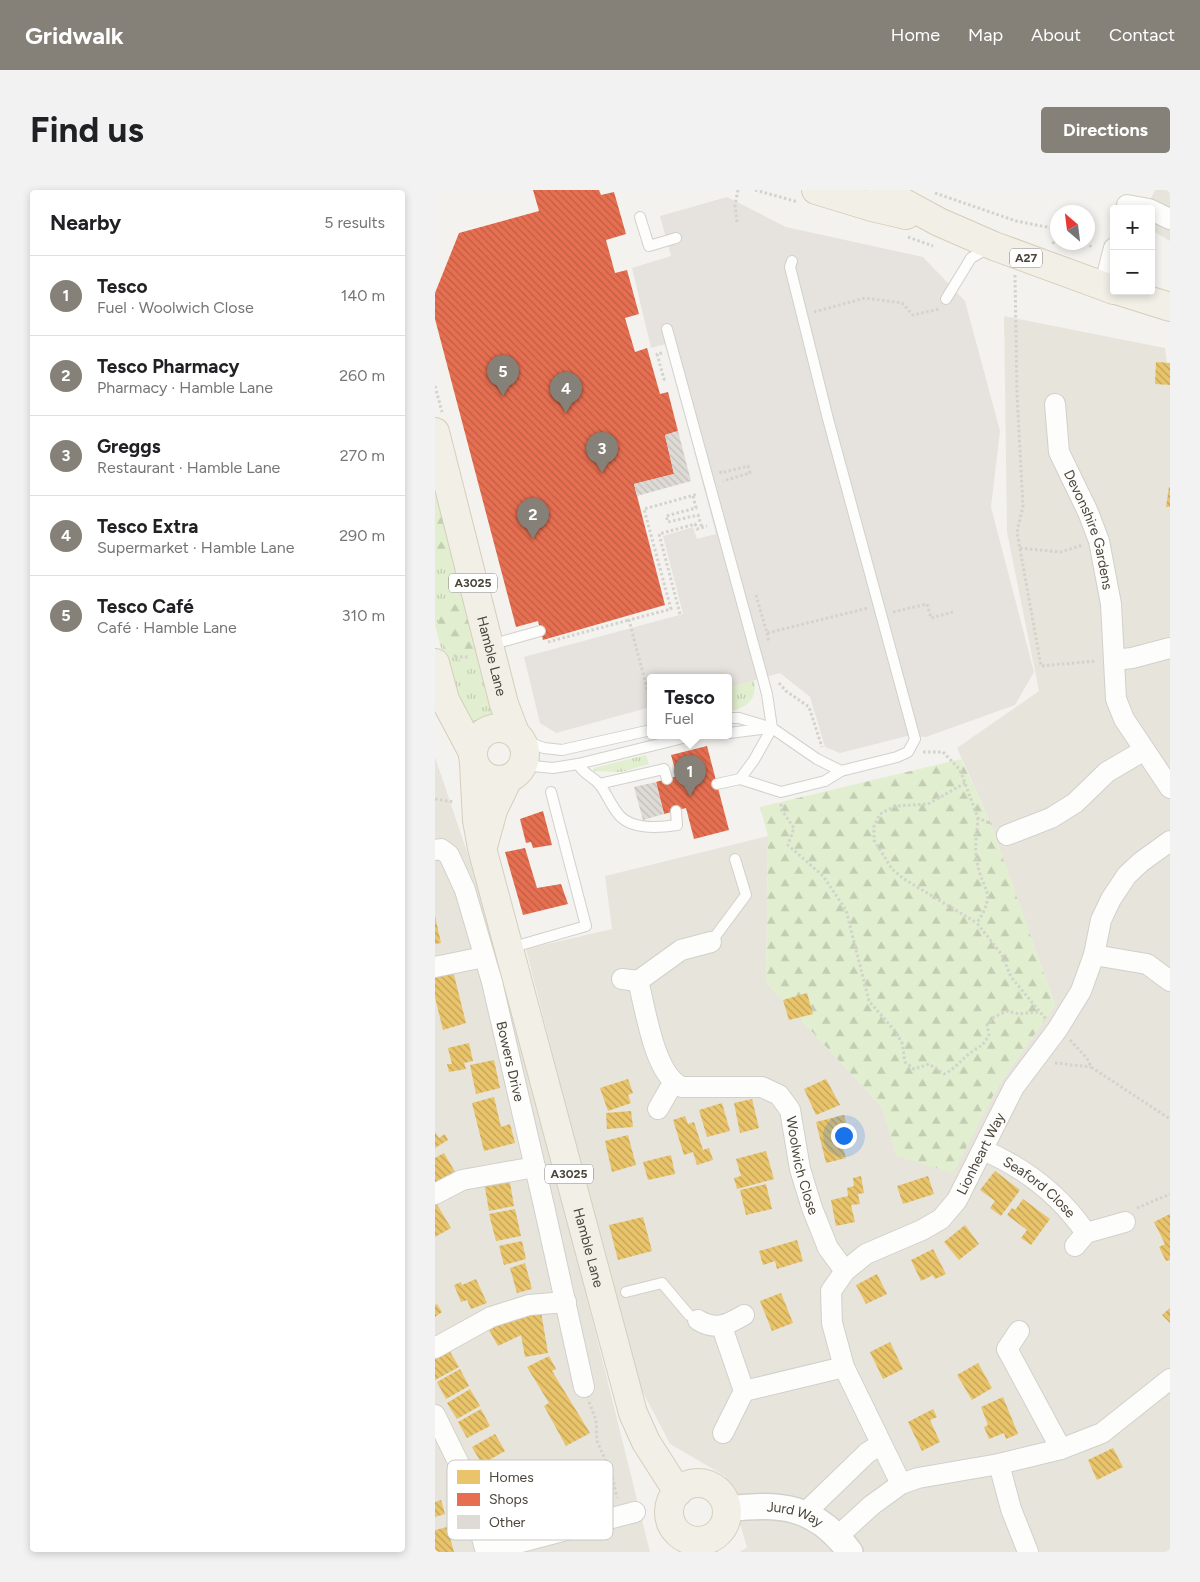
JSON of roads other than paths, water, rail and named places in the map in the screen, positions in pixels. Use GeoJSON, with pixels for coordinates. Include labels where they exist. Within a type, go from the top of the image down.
{"type":"FeatureCollection","features":[{"type":"Feature","properties":{"kind":"main road","name":"A27"},"geometry":{"type":"LineString","coordinates":[[816,190],[872,207],[939,222]]}},
{"type":"Feature","properties":{"kind":"main road","name":"A27"},"geometry":{"type":"LineString","coordinates":[[880,190],[939,222],[994,246],[1110,288]]}},
{"type":"Feature","properties":{"kind":"main road","name":"A27"},"geometry":{"type":"LineString","coordinates":[[1132,295],[1170,306]]}},
{"type":"Feature","properties":{"kind":"main road","name":"Hamble Lane"},"geometry":{"type":"LineString","coordinates":[[439,424],[490,650],[516,754]]}},
{"type":"Feature","properties":{"kind":"main road","name":"Hamble Lane"},"geometry":{"type":"LineString","coordinates":[[441,659],[445,700],[473,757],[477,820],[496,952],[633,1412],[646,1442],[678,1492]]}},
{"type":"Feature","properties":{"kind":"main road"},"geometry":{"type":"LineString","coordinates":[[492,728],[500,728],[516,754],[492,780],[478,771],[473,757],[479,737],[492,728]]}},
{"type":"Feature","properties":{"kind":"main road"},"geometry":{"type":"LineString","coordinates":[[482,848],[493,810],[516,754]]}},
{"type":"Feature","properties":{"kind":"main road"},"geometry":{"type":"LineString","coordinates":[[694,1484],[712,1487],[719,1492],[727,1509],[723,1527],[717,1534],[690,1546],[676,1532],[669,1517],[672,1500],[678,1492],[694,1484]]}},
{"type":"Feature","properties":{"kind":"street"},"geometry":{"type":"LineString","coordinates":[[1155,212],[1170,219]]}},
{"type":"Feature","properties":{"kind":"street","name":"Devonshire Gardens"},"geometry":{"type":"LineString","coordinates":[[1055,404],[1059,452],[1088,512],[1099,541],[1111,604],[1116,699],[1124,719],[1143,751],[1170,788]]}},
{"type":"Feature","properties":{"kind":"street"},"geometry":{"type":"LineString","coordinates":[[1114,660],[1132,658],[1170,648]]}},
{"type":"Feature","properties":{"kind":"street"},"geometry":{"type":"LineString","coordinates":[[1007,835],[1051,818],[1075,803],[1107,772],[1143,751]]}},
{"type":"Feature","properties":{"kind":"street","name":"Lionheart Way"},"geometry":{"type":"LineString","coordinates":[[901,1484],[844,1367],[832,1323],[831,1291],[845,1270],[866,1254],[922,1230],[941,1219],[957,1200],[1014,1087],[1057,1030],[1081,990],[1094,955],[1101,920],[1119,885],[1141,862],[1170,841]]}},
{"type":"Feature","properties":{"kind":"street","name":"Bowers Drive"},"geometry":{"type":"LineString","coordinates":[[435,850],[441,849],[449,855],[496,952],[535,1167],[584,1388]]}},
{"type":"Feature","properties":{"kind":"street"},"geometry":{"type":"LineString","coordinates":[[658,1109],[673,1083],[665,1073],[630,980],[681,950],[711,942]]}},
{"type":"Feature","properties":{"kind":"street"},"geometry":{"type":"LineString","coordinates":[[435,967],[496,952]]}},
{"type":"Feature","properties":{"kind":"street"},"geometry":{"type":"LineString","coordinates":[[1094,955],[1147,964],[1170,981]]}},
{"type":"Feature","properties":{"kind":"street","name":"Woolwich Close"},"geometry":{"type":"LineString","coordinates":[[673,1083],[682,1087],[762,1087],[779,1095],[790,1110],[800,1169],[812,1208],[828,1248],[845,1270]]}},
{"type":"Feature","properties":{"kind":"street","name":"Seaford Close"},"geometry":{"type":"LineString","coordinates":[[983,1150],[1010,1161],[1055,1195],[1074,1216],[1080,1240],[1125,1222]]}},
{"type":"Feature","properties":{"kind":"street"},"geometry":{"type":"LineString","coordinates":[[435,1194],[462,1180],[535,1167]]}},
{"type":"Feature","properties":{"kind":"street"},"geometry":{"type":"LineString","coordinates":[[435,1348],[491,1318],[529,1305],[566,1302]]}},
{"type":"Feature","properties":{"kind":"street"},"geometry":{"type":"LineString","coordinates":[[698,1320],[707,1326],[723,1327],[744,1315]]}},
{"type":"Feature","properties":{"kind":"street"},"geometry":{"type":"LineString","coordinates":[[723,1327],[744,1391],[723,1433]]}},
{"type":"Feature","properties":{"kind":"street"},"geometry":{"type":"LineString","coordinates":[[1019,1331],[999,1348],[1061,1449]]}},
{"type":"Feature","properties":{"kind":"street"},"geometry":{"type":"LineString","coordinates":[[744,1391],[844,1367]]}},
{"type":"Feature","properties":{"kind":"street"},"geometry":{"type":"LineString","coordinates":[[844,1544],[872,1505],[901,1484],[918,1478],[999,1464],[1061,1449],[1102,1433],[1170,1379]]}},
{"type":"Feature","properties":{"kind":"street"},"geometry":{"type":"LineString","coordinates":[[435,1415],[457,1460]]}},
{"type":"Feature","properties":{"kind":"street"},"geometry":{"type":"LineString","coordinates":[[805,1513],[867,1453],[881,1444]]}},
{"type":"Feature","properties":{"kind":"street"},"geometry":{"type":"LineString","coordinates":[[999,1464],[1024,1551]]}},
{"type":"Feature","properties":{"kind":"street","name":"Jurd Way"},"geometry":{"type":"LineString","coordinates":[[727,1509],[759,1506],[786,1507],[805,1513],[822,1522],[844,1544]]}},
{"type":"Feature","properties":{"kind":"street"},"geometry":{"type":"LineString","coordinates":[[613,1518],[627,1514]]}},
{"type":"Feature","properties":{"kind":"street"},"geometry":{"type":"LineString","coordinates":[[493,1552],[503,1547],[529,1540]]}},
{"type":"Feature","properties":{"kind":"lane"},"geometry":{"type":"LineString","coordinates":[[640,217],[649,246],[676,238]]}},
{"type":"Feature","properties":{"kind":"lane"},"geometry":{"type":"LineString","coordinates":[[946,304],[971,258],[994,246]]}},
{"type":"Feature","properties":{"kind":"lane"},"geometry":{"type":"LineString","coordinates":[[717,784],[740,779],[781,792],[825,781],[841,771],[897,758],[908,752],[915,739],[801,315],[791,267],[792,261]]}},
{"type":"Feature","properties":{"kind":"lane"},"geometry":{"type":"LineString","coordinates":[[667,329],[767,694],[772,728],[754,760],[740,779]]}},
{"type":"Feature","properties":{"kind":"lane"},"geometry":{"type":"LineString","coordinates":[[490,650],[541,631]]}},
{"type":"Feature","properties":{"kind":"lane"},"geometry":{"type":"LineString","coordinates":[[732,718],[739,718],[772,728],[817,760],[841,771]]}},
{"type":"Feature","properties":{"kind":"lane"},"geometry":{"type":"LineString","coordinates":[[732,733],[772,728]]}},
{"type":"Feature","properties":{"kind":"lane"},"geometry":{"type":"LineString","coordinates":[[516,754],[544,748],[562,750],[647,731]]}},
{"type":"Feature","properties":{"kind":"lane"},"geometry":{"type":"LineString","coordinates":[[516,754],[553,768],[578,764],[679,739]]}},
{"type":"Feature","properties":{"kind":"lane"},"geometry":{"type":"LineString","coordinates":[[578,764],[583,774],[599,784],[618,814],[628,824],[662,827],[677,825],[675,811]]}},
{"type":"Feature","properties":{"kind":"lane"},"geometry":{"type":"LineString","coordinates":[[599,784],[664,769],[667,779]]}},
{"type":"Feature","properties":{"kind":"lane"},"geometry":{"type":"LineString","coordinates":[[496,952],[586,926],[551,792]]}},
{"type":"Feature","properties":{"kind":"lane"},"geometry":{"type":"LineString","coordinates":[[711,942],[746,895],[735,859]]}},
{"type":"Feature","properties":{"kind":"lane"},"geometry":{"type":"LineString","coordinates":[[626,1292],[662,1283],[689,1314],[698,1320]]}},
{"type":"Feature","properties":{"kind":"place","name":"Tesco Café"},"geometry":{"type":"Point","coordinates":[503,396]}},
{"type":"Feature","properties":{"kind":"place","name":"Tesco Extra"},"geometry":{"type":"Point","coordinates":[566,413]}},
{"type":"Feature","properties":{"kind":"place","name":"Greggs"},"geometry":{"type":"Point","coordinates":[602,473]}},
{"type":"Feature","properties":{"kind":"place","name":"Tesco Pharmacy"},"geometry":{"type":"Point","coordinates":[533,539]}},
{"type":"Feature","properties":{"kind":"place","name":"Tesco"},"geometry":{"type":"Point","coordinates":[690,796]}}]}
